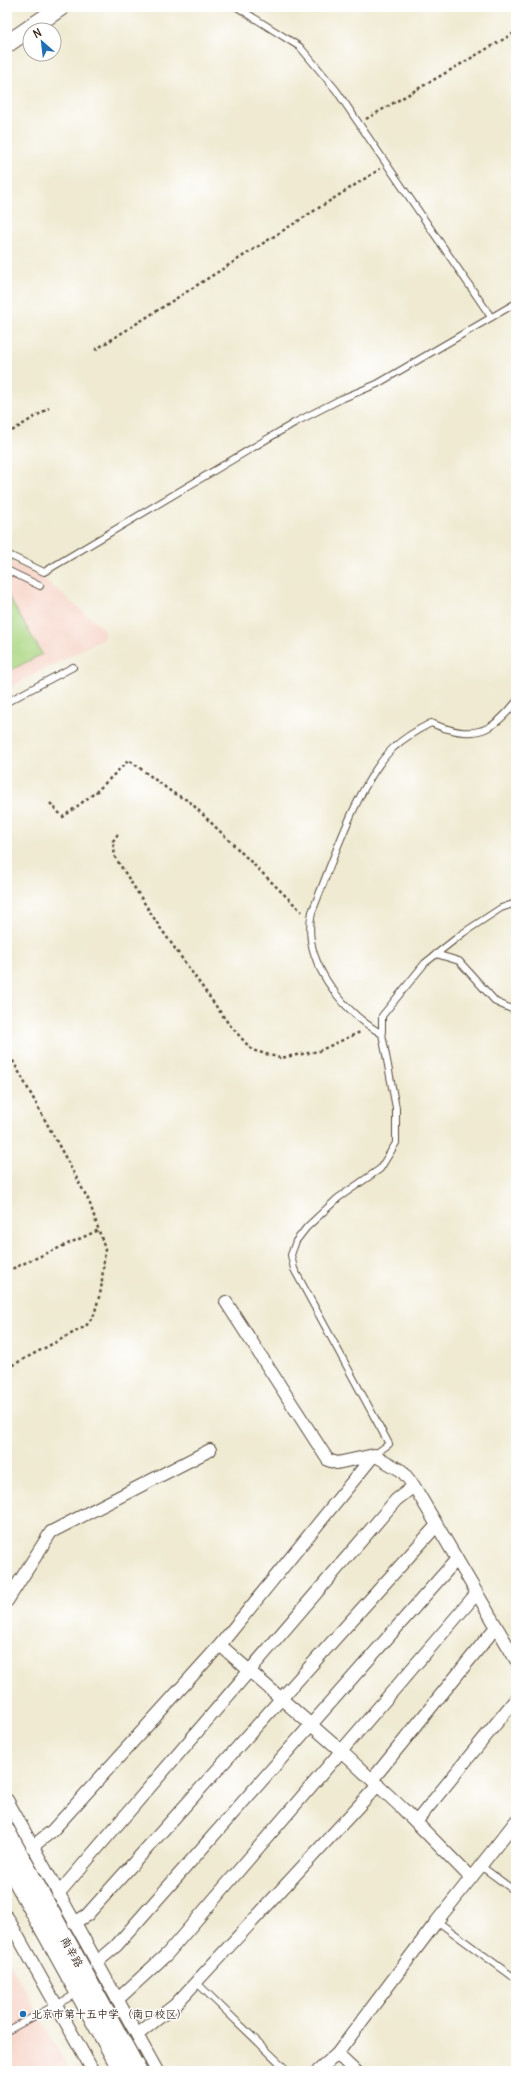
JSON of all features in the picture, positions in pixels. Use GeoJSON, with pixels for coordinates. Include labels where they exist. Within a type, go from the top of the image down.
{"type":"FeatureCollection","features":[{"type":"Feature","properties":{"kind":"main road"},"geometry":{"type":"LineString","coordinates":[[7,44],[61,7]]}},
{"type":"Feature","properties":{"kind":"main road","name":"南辛路"},"geometry":{"type":"LineString","coordinates":[[7,1832],[73,1932],[85,1989],[122,2071]]}},
{"type":"Feature","properties":{"kind":"main road","name":"南辛路"},"geometry":{"type":"LineString","coordinates":[[7,1863],[138,2071]]}},
{"type":"Feature","properties":{"kind":"street"},"geometry":{"type":"LineString","coordinates":[[226,1302],[328,1460],[338,1463],[374,1455],[402,1471],[414,1486],[516,1660]]}},
{"type":"Feature","properties":{"kind":"street"},"geometry":{"type":"LineString","coordinates":[[7,1601],[51,1532],[210,1450]]}},
{"type":"Feature","properties":{"kind":"street"},"geometry":{"type":"LineString","coordinates":[[32,1847],[52,1831],[220,1645],[374,1455]]}},
{"type":"Feature","properties":{"kind":"street"},"geometry":{"type":"LineString","coordinates":[[58,1894],[396,1500],[414,1486]]}},
{"type":"Feature","properties":{"kind":"street"},"geometry":{"type":"LineString","coordinates":[[73,1932],[86,1915],[437,1525]]}},
{"type":"Feature","properties":{"kind":"street"},"geometry":{"type":"LineString","coordinates":[[96,1963],[116,1946],[457,1559]]}},
{"type":"Feature","properties":{"kind":"street"},"geometry":{"type":"LineString","coordinates":[[117,2000],[167,1954],[477,1593]]}},
{"type":"Feature","properties":{"kind":"street"},"geometry":{"type":"LineString","coordinates":[[137,2035],[175,2005],[375,1783],[496,1627]]}},
{"type":"Feature","properties":{"kind":"street"},"geometry":{"type":"LineString","coordinates":[[220,1645],[341,1751],[416,1822],[471,1878]]}},
{"type":"Feature","properties":{"kind":"street"},"geometry":{"type":"LineString","coordinates":[[416,1822],[516,1699]]}},
{"type":"Feature","properties":{"kind":"street"},"geometry":{"type":"LineString","coordinates":[[7,1800],[58,1894],[73,1932],[96,1963],[157,2071]]}},
{"type":"Feature","properties":{"kind":"street"},"geometry":{"type":"LineString","coordinates":[[318,2071],[337,2054],[437,1921],[516,1821]]}},
{"type":"Feature","properties":{"kind":"street"},"geometry":{"type":"LineString","coordinates":[[7,1917],[93,2071]]}},
{"type":"Feature","properties":{"kind":"street"},"geometry":{"type":"LineString","coordinates":[[337,2054],[355,2071]]}},
{"type":"Feature","properties":{"kind":"lane"},"geometry":{"type":"LineString","coordinates":[[237,7],[300,47],[336,90],[491,317]]}},
{"type":"Feature","properties":{"kind":"lane"},"geometry":{"type":"LineString","coordinates":[[7,554],[44,572],[294,423],[341,399],[377,384],[516,303]]}},
{"type":"Feature","properties":{"kind":"lane"},"geometry":{"type":"LineString","coordinates":[[7,570],[40,586]]}},
{"type":"Feature","properties":{"kind":"lane"},"geometry":{"type":"LineString","coordinates":[[7,702],[72,667]]}},
{"type":"Feature","properties":{"kind":"lane"},"geometry":{"type":"LineString","coordinates":[[382,1034],[357,1017],[333,989],[314,954],[309,925],[312,912],[348,824],[371,777],[392,749],[409,735],[431,723],[449,730],[474,733],[489,728],[516,702]]}},
{"type":"Feature","properties":{"kind":"lane"},"geometry":{"type":"LineString","coordinates":[[374,1455],[389,1444],[294,1269],[292,1255],[296,1241],[307,1227],[338,1198],[380,1168],[396,1143],[396,1108],[382,1034],[382,1016],[425,963],[463,933],[501,908],[516,903]]}},
{"type":"Feature","properties":{"kind":"lane"},"geometry":{"type":"LineString","coordinates":[[436,954],[459,961],[496,1002],[516,1011]]}},
{"type":"Feature","properties":{"kind":"lane"},"geometry":{"type":"LineString","coordinates":[[481,1866],[516,1892]]}},
{"type":"Feature","properties":{"kind":"lane"},"geometry":{"type":"LineString","coordinates":[[437,1921],[516,1979]]}},
{"type":"Feature","properties":{"kind":"lane"},"geometry":{"type":"LineString","coordinates":[[196,1982],[288,2071]]}},
{"type":"Feature","properties":{"kind":"lane"},"geometry":{"type":"LineString","coordinates":[[7,2031],[85,1989]]}},
{"type":"Feature","properties":{"kind":"path"},"geometry":{"type":"LineString","coordinates":[[359,123],[516,32]]}},
{"type":"Feature","properties":{"kind":"path"},"geometry":{"type":"LineString","coordinates":[[95,350],[387,164]]}},
{"type":"Feature","properties":{"kind":"path"},"geometry":{"type":"LineString","coordinates":[[7,434],[49,408]]}},
{"type":"Feature","properties":{"kind":"path"},"geometry":{"type":"LineString","coordinates":[[50,803],[63,817],[96,792],[129,760],[173,793],[189,801],[310,920],[309,925]]}},
{"type":"Feature","properties":{"kind":"path"},"geometry":{"type":"LineString","coordinates":[[118,834],[113,842],[115,857],[160,926],[228,1023],[252,1050],[280,1058],[319,1051],[370,1027]]}},
{"type":"Feature","properties":{"kind":"path"},"geometry":{"type":"LineString","coordinates":[[7,1050],[89,1201],[105,1248],[101,1290],[94,1315],[86,1326],[7,1368]]}},
{"type":"Feature","properties":{"kind":"path"},"geometry":{"type":"LineString","coordinates":[[7,1271],[99,1230]]}},
{"type":"Feature","properties":{"kind":"shaded area"},"geometry":{"type":"Polygon","coordinates":[[[7,560],[43,578],[105,630],[104,638],[7,689],[7,560]]]}},
{"type":"Feature","properties":{"kind":"shaded area","name":"北京市第十五中学 （南口校区）"},"geometry":{"type":"Polygon","coordinates":[[[7,1958],[70,2071],[7,2071],[7,1958]]]}},
{"type":"Feature","properties":{"kind":"green space"},"geometry":{"type":"Polygon","coordinates":[[[7,594],[42,654],[7,672],[7,594]]]}},
{"type":"Feature","properties":{"kind":"place","name":"北京市第十五中学 （南口校区）"},"geometry":{"type":"Point","coordinates":[23,2014]}}]}
